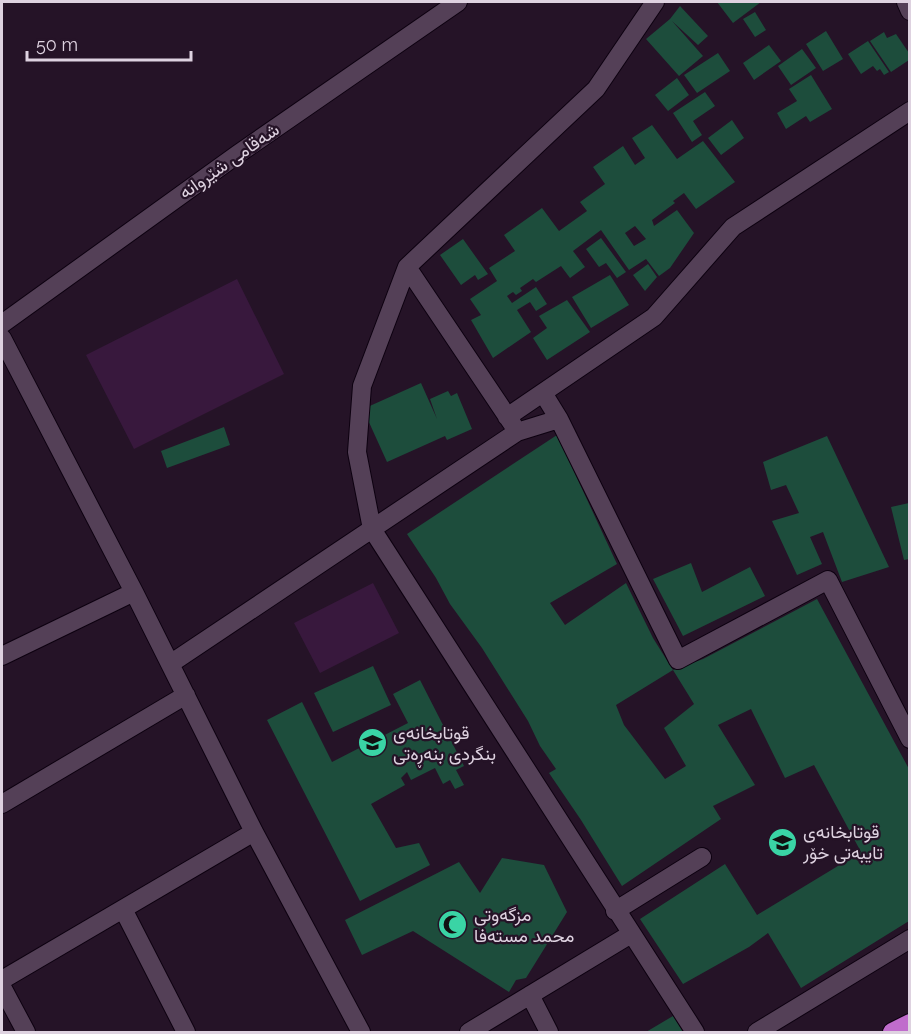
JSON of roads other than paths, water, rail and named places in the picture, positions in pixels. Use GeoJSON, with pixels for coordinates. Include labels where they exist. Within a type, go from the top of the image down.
{"type":"FeatureCollection","features":[{"type":"Feature","properties":{"kind":"highway"},"geometry":{"type":"LineString","coordinates":[[892,1032],[909,1023]]}},
{"type":"Feature","properties":{"kind":"street","name":"شەقامی شێروانە"},"geometry":{"type":"LineString","coordinates":[[2,324],[238,154],[458,2]]}},
{"type":"Feature","properties":{"kind":"street"},"geometry":{"type":"LineString","coordinates":[[655,2],[596,89],[407,267],[362,386],[357,452],[372,529],[615,912],[694,1032]]}},
{"type":"Feature","properties":{"kind":"street"},"geometry":{"type":"LineString","coordinates":[[906,2],[909,11]]}},
{"type":"Feature","properties":{"kind":"street"},"geometry":{"type":"LineString","coordinates":[[170,664],[372,529],[512,424],[543,393],[654,317],[733,227],[909,111]]}},
{"type":"Feature","properties":{"kind":"street"},"geometry":{"type":"LineString","coordinates":[[407,267],[512,424]]}},
{"type":"Feature","properties":{"kind":"street"},"geometry":{"type":"LineString","coordinates":[[2,338],[134,592],[254,832],[361,1032]]}},
{"type":"Feature","properties":{"kind":"street"},"geometry":{"type":"LineString","coordinates":[[543,393],[559,419],[678,660],[828,580],[909,739]]}},
{"type":"Feature","properties":{"kind":"street"},"geometry":{"type":"LineString","coordinates":[[512,424],[559,419]]}},
{"type":"Feature","properties":{"kind":"street"},"geometry":{"type":"LineString","coordinates":[[2,656],[134,592]]}},
{"type":"Feature","properties":{"kind":"street"},"geometry":{"type":"LineString","coordinates":[[2,804],[186,695]]}},
{"type":"Feature","properties":{"kind":"street"},"geometry":{"type":"LineString","coordinates":[[2,980],[254,832]]}},
{"type":"Feature","properties":{"kind":"street"},"geometry":{"type":"LineString","coordinates":[[615,912],[702,857]]}},
{"type":"Feature","properties":{"kind":"street"},"geometry":{"type":"LineString","coordinates":[[123,909],[186,1032]]}},
{"type":"Feature","properties":{"kind":"street"},"geometry":{"type":"LineString","coordinates":[[469,1032],[631,934]]}},
{"type":"Feature","properties":{"kind":"street"},"geometry":{"type":"LineString","coordinates":[[757,1032],[909,939]]}},
{"type":"Feature","properties":{"kind":"street"},"geometry":{"type":"LineString","coordinates":[[2,987],[26,1032]]}},
{"type":"Feature","properties":{"kind":"street"},"geometry":{"type":"LineString","coordinates":[[530,995],[549,1032]]}},
{"type":"Feature","properties":{"kind":"place","name":"قوتابخانەی بنگردی بنەڕەتی"},"geometry":{"type":"Point","coordinates":[372,743]}},
{"type":"Feature","properties":{"kind":"place","name":"قوتابخانەی تایبەتی خۆر"},"geometry":{"type":"Point","coordinates":[782,842]}},
{"type":"Feature","properties":{"kind":"place","name":"مزگەوتی محمد مستەفا"},"geometry":{"type":"Point","coordinates":[453,925]}}]}
